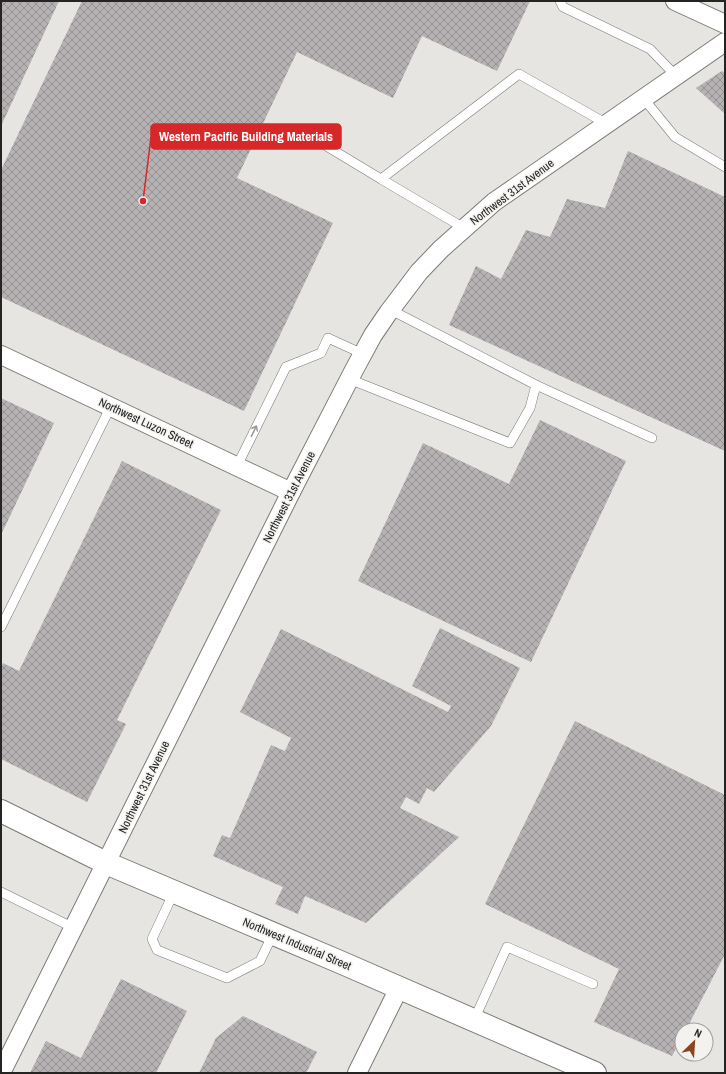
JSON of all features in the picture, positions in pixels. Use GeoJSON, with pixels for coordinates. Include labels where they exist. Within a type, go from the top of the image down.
{"type":"FeatureCollection","features":[{"type":"Feature","properties":{"kind":"street"},"geometry":{"type":"LineString","coordinates":[[675,1],[725,24]]}},
{"type":"Feature","properties":{"kind":"street","name":"Northwest 31st Avenue"},"geometry":{"type":"LineString","coordinates":[[1,1073],[291,492],[349,379],[391,310],[419,272],[441,249],[494,202],[725,42]]}},
{"type":"Feature","properties":{"kind":"street","name":"Northwest Luzon Street"},"geometry":{"type":"LineString","coordinates":[[1,355],[291,492]]}},
{"type":"Feature","properties":{"kind":"street","name":"Northwest Industrial Street"},"geometry":{"type":"LineString","coordinates":[[1,811],[106,864],[273,934],[595,1073]]}},
{"type":"Feature","properties":{"kind":"street"},"geometry":{"type":"LineString","coordinates":[[357,1073],[399,988]]}},
{"type":"Feature","properties":{"kind":"lane"},"geometry":{"type":"LineString","coordinates":[[560,1],[563,7],[650,49],[676,76]]}},
{"type":"Feature","properties":{"kind":"lane"},"geometry":{"type":"LineString","coordinates":[[381,179],[519,74],[606,124]]}},
{"type":"Feature","properties":{"kind":"lane"},"geometry":{"type":"LineString","coordinates":[[644,99],[675,138],[725,166]]}},
{"type":"Feature","properties":{"kind":"lane"},"geometry":{"type":"LineString","coordinates":[[313,138],[464,228]]}},
{"type":"Feature","properties":{"kind":"lane"},"geometry":{"type":"LineString","coordinates":[[391,310],[536,385],[652,438]]}},
{"type":"Feature","properties":{"kind":"lane"},"geometry":{"type":"LineString","coordinates":[[237,466],[286,367],[320,353],[328,338],[363,354]]}},
{"type":"Feature","properties":{"kind":"lane"},"geometry":{"type":"LineString","coordinates":[[349,379],[510,443],[530,408],[536,385]]}},
{"type":"Feature","properties":{"kind":"lane"},"geometry":{"type":"LineString","coordinates":[[1,627],[110,406]]}},
{"type":"Feature","properties":{"kind":"lane"},"geometry":{"type":"LineString","coordinates":[[1,892],[74,928]]}},
{"type":"Feature","properties":{"kind":"lane"},"geometry":{"type":"LineString","coordinates":[[174,892],[152,939],[157,950],[227,978],[260,961],[273,934]]}},
{"type":"Feature","properties":{"kind":"lane"},"geometry":{"type":"LineString","coordinates":[[474,1020],[506,947],[592,984]]}},
{"type":"Feature","properties":{"kind":"building"},"geometry":{"type":"Polygon","coordinates":[[[1,1],[59,1],[1,126],[1,1]]]}},
{"type":"Feature","properties":{"kind":"building"},"geometry":{"type":"Polygon","coordinates":[[[82,1],[530,1],[497,71],[422,36],[393,98],[297,52],[237,178],[333,223],[244,411],[1,297],[1,170],[82,1]]]}},
{"type":"Feature","properties":{"kind":"building"},"geometry":{"type":"Polygon","coordinates":[[[722,71],[725,73],[725,114],[696,88],[722,71]]]}},
{"type":"Feature","properties":{"kind":"building"},"geometry":{"type":"Polygon","coordinates":[[[628,151],[725,197],[725,451],[449,325],[476,266],[501,279],[526,230],[550,237],[567,199],[605,208],[628,151]]]}},
{"type":"Feature","properties":{"kind":"building"},"geometry":{"type":"Polygon","coordinates":[[[1,398],[54,423],[1,535],[1,398]]]}},
{"type":"Feature","properties":{"kind":"building"},"geometry":{"type":"Polygon","coordinates":[[[540,420],[626,461],[531,662],[358,581],[423,443],[509,484],[540,420]]]}},
{"type":"Feature","properties":{"kind":"building"},"geometry":{"type":"Polygon","coordinates":[[[122,461],[221,510],[117,720],[126,724],[87,802],[1,759],[1,668],[3,663],[19,671],[122,461]]]}},
{"type":"Feature","properties":{"kind":"building"},"geometry":{"type":"Polygon","coordinates":[[[440,628],[520,668],[491,726],[434,792],[427,788],[419,804],[406,797],[400,808],[459,837],[366,923],[305,896],[298,914],[275,904],[283,887],[213,856],[222,835],[230,838],[271,745],[285,751],[291,738],[240,712],[281,629],[448,712],[451,706],[412,686],[440,628]]]}},
{"type":"Feature","properties":{"kind":"building"},"geometry":{"type":"Polygon","coordinates":[[[575,721],[725,795],[725,954],[690,1022],[674,1022],[674,1052],[672,1056],[594,1022],[619,969],[485,904],[575,721]]]}},
{"type":"Feature","properties":{"kind":"building"},"geometry":{"type":"Polygon","coordinates":[[[121,979],[187,1011],[156,1073],[30,1073],[46,1041],[81,1058],[121,979]]]}},
{"type":"Feature","properties":{"kind":"building"},"geometry":{"type":"Polygon","coordinates":[[[243,1016],[317,1052],[306,1073],[199,1073],[216,1038],[243,1016]]]}},
{"type":"Feature","properties":{"kind":"place","name":"Western Pacific Building Materials"},"geometry":{"type":"Point","coordinates":[143,201]}}]}
